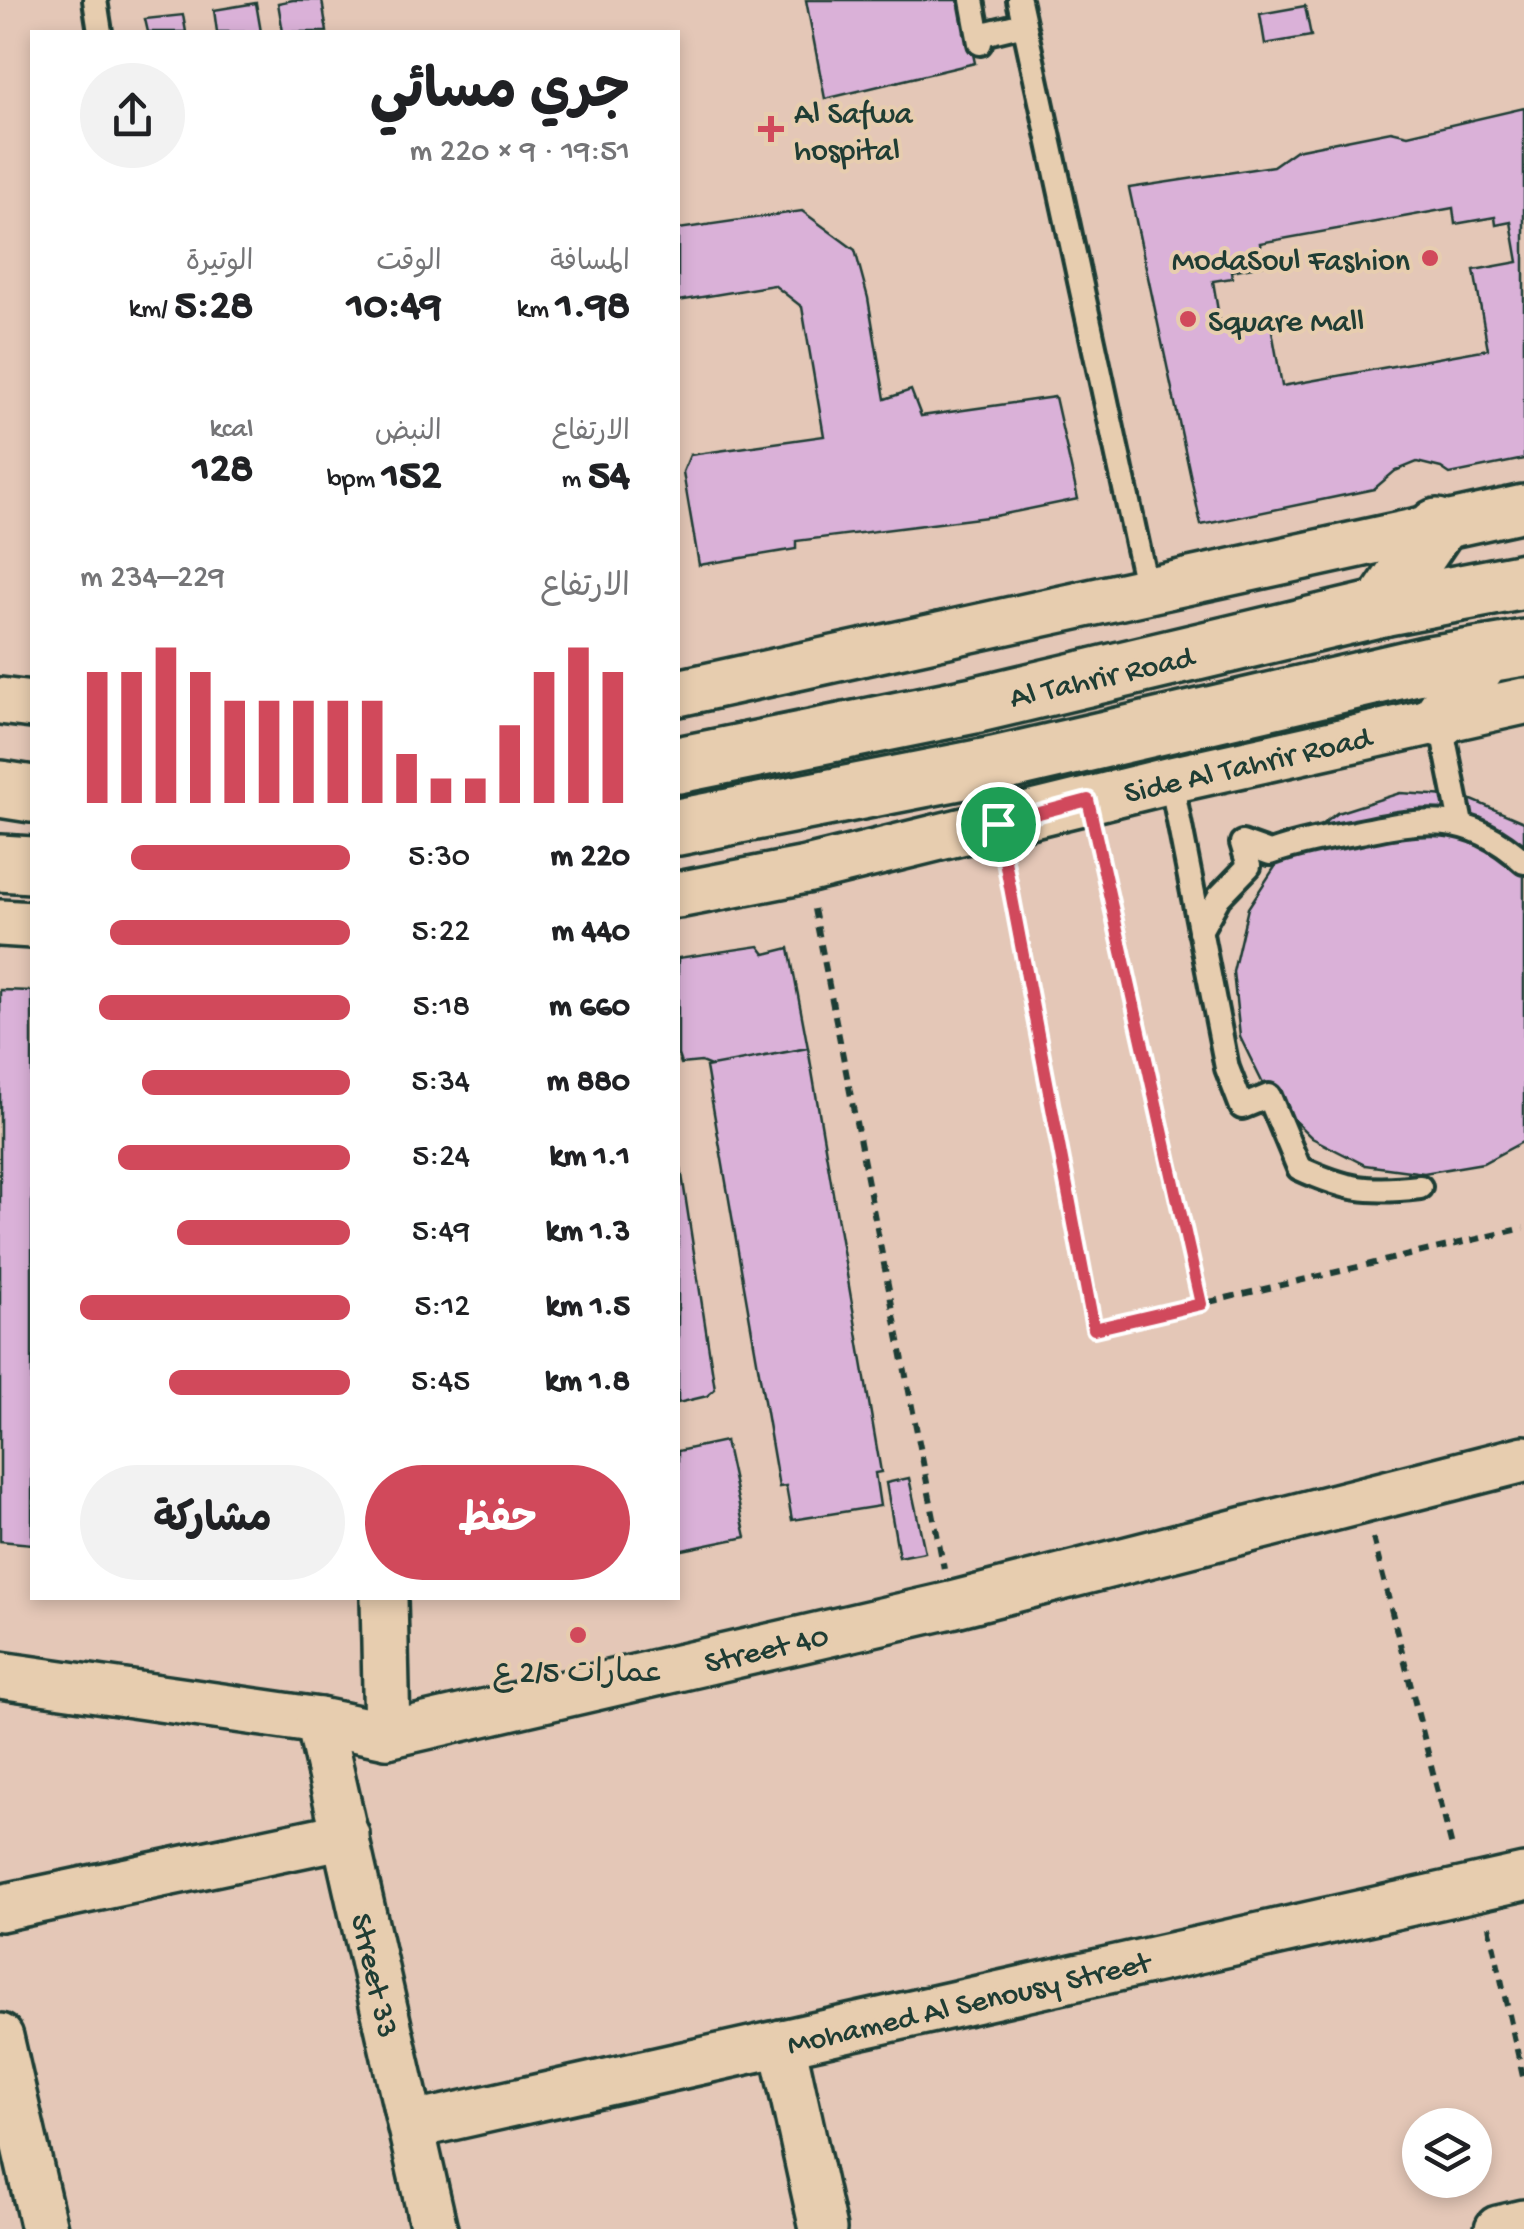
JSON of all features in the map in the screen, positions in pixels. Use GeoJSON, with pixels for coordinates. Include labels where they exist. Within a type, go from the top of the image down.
{"type":"FeatureCollection","features":[{"type":"Feature","properties":{"kind":"street"},"geometry":{"type":"LineString","coordinates":[[680,692],[1524,508]]}},
{"type":"Feature","properties":{"kind":"street"},"geometry":{"type":"LineString","coordinates":[[1382,608],[1437,526]]}},
{"type":"Feature","properties":{"kind":"street","name":"Al Tahrir Road"},"geometry":{"type":"LineString","coordinates":[[680,765],[974,705],[1382,608],[1524,582]]}},
{"type":"Feature","properties":{"kind":"street"},"geometry":{"type":"LineString","coordinates":[[1440,718],[1504,652]]}},
{"type":"Feature","properties":{"kind":"street","name":"Al Tahrir Road"},"geometry":{"type":"LineString","coordinates":[[680,826],[994,765],[1429,664],[1504,652]]}},
{"type":"Feature","properties":{"kind":"street"},"geometry":{"type":"LineString","coordinates":[[1128,670],[1117,690],[1121,712],[1138,728],[1151,727]]}},
{"type":"Feature","properties":{"kind":"street","name":"Side Al Tahrir Road"},"geometry":{"type":"LineString","coordinates":[[680,895],[806,870],[1171,780],[1524,700]]}},
{"type":"Feature","properties":{"kind":"street"},"geometry":{"type":"LineString","coordinates":[[0,701],[30,706]]}},
{"type":"Feature","properties":{"kind":"street"},"geometry":{"type":"LineString","coordinates":[[974,705],[985,711],[998,732],[1000,745],[994,765]]}},
{"type":"Feature","properties":{"kind":"street"},"geometry":{"type":"LineString","coordinates":[[0,789],[30,794]]}},
{"type":"Feature","properties":{"kind":"street"},"geometry":{"type":"LineString","coordinates":[[0,862],[30,865]]}},
{"type":"Feature","properties":{"kind":"street"},"geometry":{"type":"LineString","coordinates":[[0,923],[30,925]]}},
{"type":"Feature","properties":{"kind":"street","name":"Street 40"},"geometry":{"type":"LineString","coordinates":[[0,1675],[320,1721],[387,1735],[950,1605],[1524,1459]]}},
{"type":"Feature","properties":{"kind":"street"},"geometry":{"type":"LineString","coordinates":[[384,1600],[387,1735]]}},
{"type":"Feature","properties":{"kind":"street","name":"Street 33"},"geometry":{"type":"LineString","coordinates":[[320,1721],[434,2229]]}},
{"type":"Feature","properties":{"kind":"street"},"geometry":{"type":"LineString","coordinates":[[0,1908],[346,1835]]}},
{"type":"Feature","properties":{"kind":"street","name":"Mohamed Al Senousy Street"},"geometry":{"type":"LineString","coordinates":[[411,2126],[1524,1877]]}},
{"type":"Feature","properties":{"kind":"street"},"geometry":{"type":"LineString","coordinates":[[0,2037],[44,2229]]}},
{"type":"Feature","properties":{"kind":"street"},"geometry":{"type":"LineString","coordinates":[[782,2043],[822,2229]]}},
{"type":"Feature","properties":{"kind":"street"},"geometry":{"type":"LineString","coordinates":[[1498,2229],[1524,2223]]}},
{"type":"Feature","properties":{"kind":"lane"},"geometry":{"type":"LineString","coordinates":[[95,0],[100,30]]}},
{"type":"Feature","properties":{"kind":"lane"},"geometry":{"type":"LineString","coordinates":[[972,0],[979,39],[1024,24]]}},
{"type":"Feature","properties":{"kind":"lane"},"geometry":{"type":"LineString","coordinates":[[1019,0],[1148,590]]}},
{"type":"Feature","properties":{"kind":"lane"},"geometry":{"type":"LineString","coordinates":[[1440,718],[1462,824]]}},
{"type":"Feature","properties":{"kind":"lane"},"geometry":{"type":"LineString","coordinates":[[1171,780],[1228,1068],[1242,1108],[1269,1096],[1299,1168],[1324,1180],[1379,1191],[1420,1187]]}},
{"type":"Feature","properties":{"kind":"lane"},"geometry":{"type":"LineString","coordinates":[[1200,931],[1219,897],[1250,866],[1242,843],[1270,854],[1293,845],[1421,820],[1462,824],[1485,833],[1524,862]]}},
{"type":"Feature","properties":{"kind":"path"},"geometry":{"type":"LineString","coordinates":[[1088,800],[1201,1304]]}},
{"type":"Feature","properties":{"kind":"path"},"geometry":{"type":"LineString","coordinates":[[998,824],[1094,1329],[1524,1228]]}},
{"type":"Feature","properties":{"kind":"path"},"geometry":{"type":"LineString","coordinates":[[806,870],[950,1605]]}},
{"type":"Feature","properties":{"kind":"path"},"geometry":{"type":"LineString","coordinates":[[1364,1500],[1524,2081]]}},
{"type":"Feature","properties":{"kind":"building"},"geometry":{"type":"Polygon","coordinates":[[[322,0],[327,30],[283,30],[278,3],[322,0]]]}},
{"type":"Feature","properties":{"kind":"building"},"geometry":{"type":"Polygon","coordinates":[[[806,0],[961,0],[975,63],[825,99],[806,0]]]}},
{"type":"Feature","properties":{"kind":"building"},"geometry":{"type":"Polygon","coordinates":[[[256,3],[261,30],[217,30],[214,10],[256,3]]]}},
{"type":"Feature","properties":{"kind":"building"},"geometry":{"type":"Polygon","coordinates":[[[1305,6],[1311,36],[1265,44],[1260,14],[1305,6]]]}},
{"type":"Feature","properties":{"kind":"building"},"geometry":{"type":"Polygon","coordinates":[[[183,15],[186,30],[148,30],[145,19],[183,15]]]}},
{"type":"Feature","properties":{"kind":"building","name":"Square Mall"},"geometry":{"type":"Polygon","coordinates":[[[1524,108],[1524,459],[1450,474],[1417,462],[1395,471],[1374,489],[1201,525],[1129,188],[1273,166],[1296,150],[1391,131],[1408,135],[1524,108]],[[1453,208],[1260,243],[1263,265],[1231,271],[1232,278],[1213,281],[1220,323],[1269,314],[1282,386],[1488,349],[1474,270],[1518,262],[1511,222],[1496,225],[1495,217],[1455,224],[1453,208]]]}},
{"type":"Feature","properties":{"kind":"building"},"geometry":{"type":"Polygon","coordinates":[[[802,211],[855,250],[868,298],[885,399],[911,390],[921,416],[1055,397],[1078,499],[995,516],[796,541],[796,549],[699,565],[683,472],[690,455],[824,436],[802,307],[774,285],[680,301],[680,229],[802,211]]]}},
{"type":"Feature","properties":{"kind":"building"},"geometry":{"type":"Polygon","coordinates":[[[1400,793],[1465,797],[1524,822],[1524,1141],[1483,1163],[1424,1173],[1365,1165],[1312,1138],[1269,1096],[1240,1037],[1233,972],[1248,908],[1284,853],[1337,813],[1400,793]]]}},
{"type":"Feature","properties":{"kind":"building"},"geometry":{"type":"Polygon","coordinates":[[[759,946],[765,954],[789,948],[808,1048],[713,1067],[701,1062],[681,1064],[680,958],[759,946]]]}},
{"type":"Feature","properties":{"kind":"building"},"geometry":{"type":"Polygon","coordinates":[[[0,990],[30,991],[30,1544],[0,1541],[0,990]]]}},
{"type":"Feature","properties":{"kind":"building"},"geometry":{"type":"Polygon","coordinates":[[[808,1048],[881,1472],[875,1473],[880,1506],[792,1520],[786,1486],[779,1487],[706,1067],[808,1048]]]}},
{"type":"Feature","properties":{"kind":"building"},"geometry":{"type":"Polygon","coordinates":[[[680,1162],[715,1389],[707,1396],[680,1403],[680,1162]]]}},
{"type":"Feature","properties":{"kind":"building"},"geometry":{"type":"Polygon","coordinates":[[[725,1441],[746,1537],[680,1551],[680,1451],[725,1441]]]}},
{"type":"Feature","properties":{"kind":"building"},"geometry":{"type":"Polygon","coordinates":[[[909,1478],[925,1552],[899,1557],[886,1483],[909,1478]]]}},
{"type":"Feature","properties":{"kind":"place","name":"Al Safwa hospital"},"geometry":{"type":"Point","coordinates":[771,129]}},
{"type":"Feature","properties":{"kind":"place","name":"ModaSoul Fashion"},"geometry":{"type":"Point","coordinates":[1430,258]}},
{"type":"Feature","properties":{"kind":"place","name":"Square Mall"},"geometry":{"type":"Point","coordinates":[1188,319]}},
{"type":"Feature","properties":{"kind":"place","name":"عمارات 2/5 ع"},"geometry":{"type":"Point","coordinates":[578,1635]}},
{"type":"Feature","properties":{"kind":"route"},"geometry":{"type":"LineString","coordinates":[[1088,800],[1201,1304],[1094,1329],[998,824],[1088,800]]}}]}
